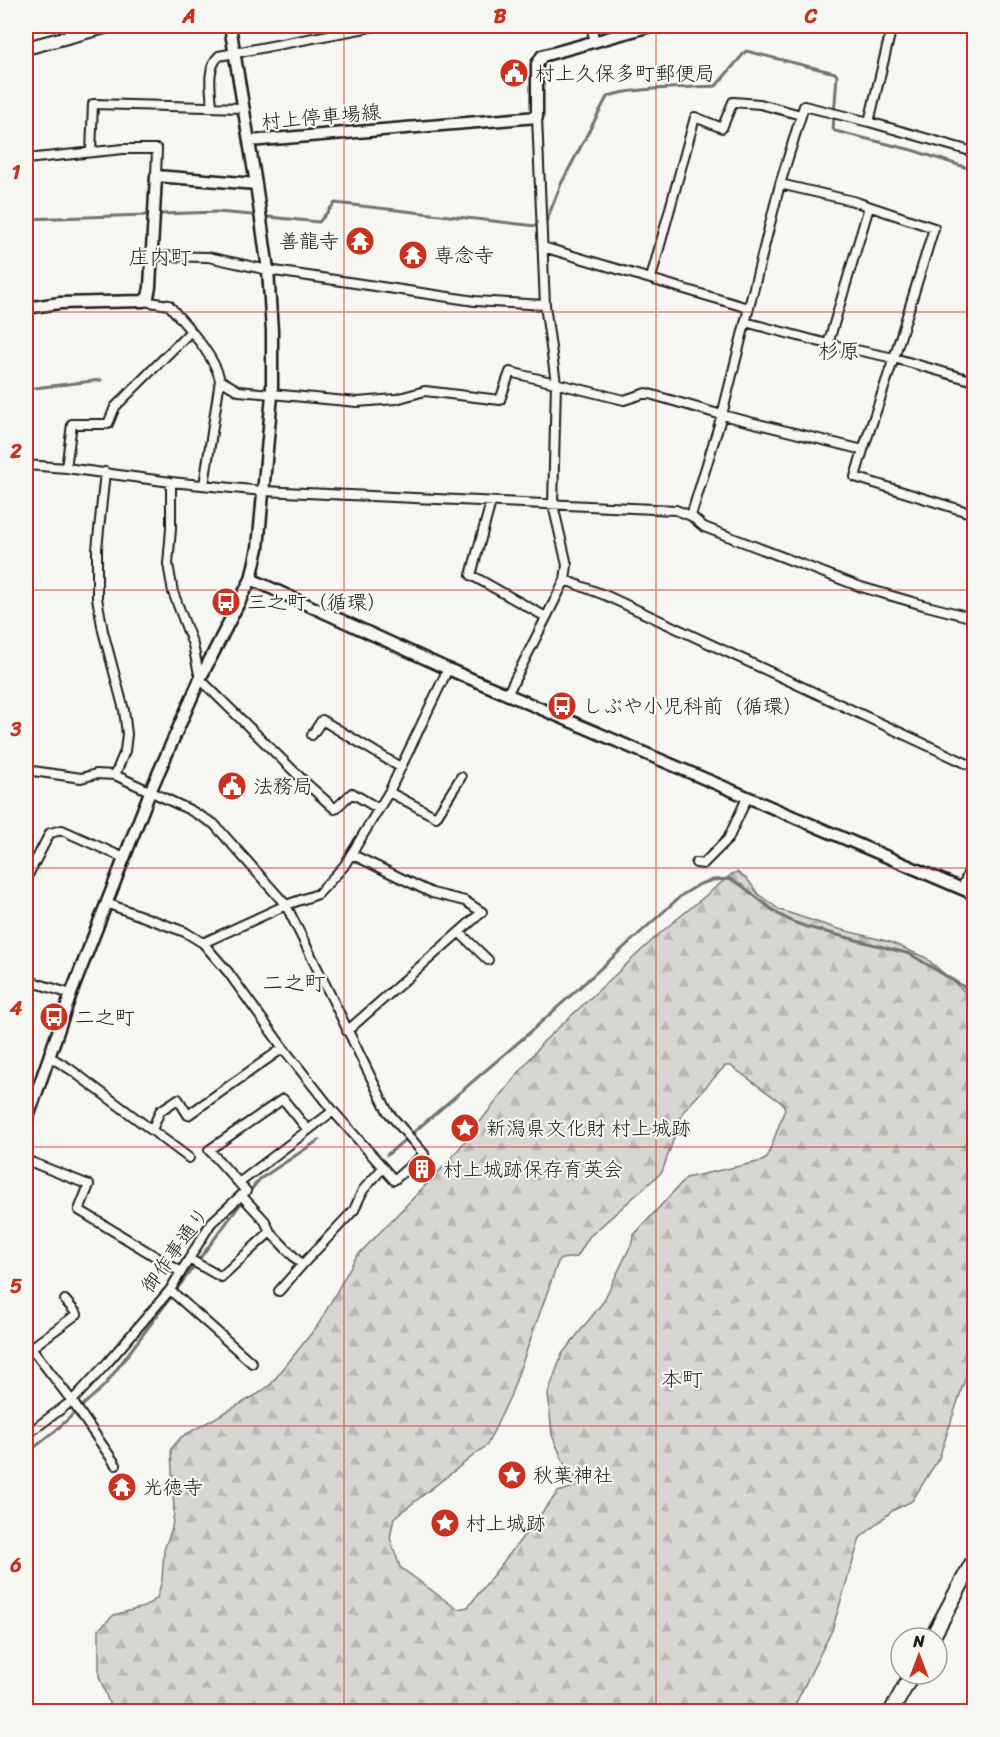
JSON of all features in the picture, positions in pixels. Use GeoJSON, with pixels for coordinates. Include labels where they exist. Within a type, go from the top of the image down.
{"type":"FeatureCollection","features":[{"type":"Feature","properties":{"kind":"highway"},"geometry":{"type":"LineString","coordinates":[[939,1626],[975,1560]]}},
{"type":"Feature","properties":{"kind":"highway"},"geometry":{"type":"LineString","coordinates":[[891,1712],[905,1686]]}},
{"type":"Feature","properties":{"kind":"main road"},"geometry":{"type":"LineString","coordinates":[[26,48],[109,26]]}},
{"type":"Feature","properties":{"kind":"street"},"geometry":{"type":"LineString","coordinates":[[230,26],[249,141]]}},
{"type":"Feature","properties":{"kind":"street"},"geometry":{"type":"LineString","coordinates":[[212,106],[211,71],[213,62],[219,56],[376,26]]}},
{"type":"Feature","properties":{"kind":"street"},"geometry":{"type":"LineString","coordinates":[[591,26],[595,42]]}},
{"type":"Feature","properties":{"kind":"street"},"geometry":{"type":"LineString","coordinates":[[507,695],[565,580],[567,565],[553,505],[556,383],[545,305],[537,64],[542,56],[651,26]]}},
{"type":"Feature","properties":{"kind":"street"},"geometry":{"type":"LineString","coordinates":[[869,122],[892,26]]}},
{"type":"Feature","properties":{"kind":"street"},"geometry":{"type":"LineString","coordinates":[[651,278],[695,117],[722,129],[733,102],[760,104],[801,115]]}},
{"type":"Feature","properties":{"kind":"street"},"geometry":{"type":"LineString","coordinates":[[92,152],[93,104],[243,108]]}},
{"type":"Feature","properties":{"kind":"street"},"geometry":{"type":"LineString","coordinates":[[691,516],[723,415],[780,184],[804,106],[975,152]]}},
{"type":"Feature","properties":{"kind":"street","name":"村上停車場線"},"geometry":{"type":"LineString","coordinates":[[26,1123],[71,994],[150,792],[200,679],[251,579],[258,548],[272,395],[272,332],[268,270],[249,141],[537,117]]}},
{"type":"Feature","properties":{"kind":"street"},"geometry":{"type":"LineString","coordinates":[[26,159],[123,149],[158,149],[150,256],[150,288],[148,297],[143,302]]}},
{"type":"Feature","properties":{"kind":"street"},"geometry":{"type":"LineString","coordinates":[[156,176],[256,184]]}},
{"type":"Feature","properties":{"kind":"street"},"geometry":{"type":"LineString","coordinates":[[780,184],[869,207],[934,228],[855,477],[975,514]]}},
{"type":"Feature","properties":{"kind":"street"},"geometry":{"type":"LineString","coordinates":[[828,344],[869,207]]}},
{"type":"Feature","properties":{"kind":"street"},"geometry":{"type":"LineString","coordinates":[[543,247],[748,308]]}},
{"type":"Feature","properties":{"kind":"street"},"geometry":{"type":"LineString","coordinates":[[150,256],[208,257],[268,270],[475,301],[545,305]]}},
{"type":"Feature","properties":{"kind":"street"},"geometry":{"type":"LineString","coordinates":[[26,308],[60,303],[143,302],[170,305],[218,369],[220,380],[204,485]]}},
{"type":"Feature","properties":{"kind":"street"},"geometry":{"type":"LineString","coordinates":[[745,322],[828,344],[894,358],[975,381]]}},
{"type":"Feature","properties":{"kind":"street"},"geometry":{"type":"LineString","coordinates":[[66,468],[72,424],[108,424],[115,407],[191,331]]}},
{"type":"Feature","properties":{"kind":"street"},"geometry":{"type":"LineString","coordinates":[[220,380],[238,391],[357,402],[396,399],[425,391],[500,400],[510,372],[624,400],[646,393],[863,450]]}},
{"type":"Feature","properties":{"kind":"street"},"geometry":{"type":"LineString","coordinates":[[26,465],[263,491],[676,510],[691,516],[704,527],[861,587],[923,606],[975,618]]}},
{"type":"Feature","properties":{"kind":"street"},"geometry":{"type":"LineString","coordinates":[[105,472],[97,549],[97,598],[103,631],[124,710],[127,734],[125,751],[115,775]]}},
{"type":"Feature","properties":{"kind":"street"},"geometry":{"type":"LineString","coordinates":[[171,482],[168,564],[173,592],[193,645],[200,679],[335,809],[352,793],[379,809]]}},
{"type":"Feature","properties":{"kind":"street"},"geometry":{"type":"LineString","coordinates":[[491,502],[471,575],[546,617]]}},
{"type":"Feature","properties":{"kind":"street"},"geometry":{"type":"LineString","coordinates":[[251,579],[507,695],[975,894]]}},
{"type":"Feature","properties":{"kind":"street"},"geometry":{"type":"LineString","coordinates":[[565,580],[607,597],[975,766]]}},
{"type":"Feature","properties":{"kind":"street"},"geometry":{"type":"LineString","coordinates":[[203,943],[318,894],[344,866],[388,792],[448,669]]}},
{"type":"Feature","properties":{"kind":"street"},"geometry":{"type":"LineString","coordinates":[[312,735],[322,720],[400,767]]}},
{"type":"Feature","properties":{"kind":"street"},"geometry":{"type":"LineString","coordinates":[[26,770],[81,778],[96,774],[115,775],[190,810],[214,824],[286,906],[388,1112],[424,1154],[394,1180],[333,1111],[283,1048],[228,972],[203,943],[185,932],[106,903]]}},
{"type":"Feature","properties":{"kind":"street"},"geometry":{"type":"LineString","coordinates":[[388,792],[436,817],[461,777]]}},
{"type":"Feature","properties":{"kind":"street"},"geometry":{"type":"LineString","coordinates":[[696,863],[703,864],[729,839],[747,798]]}},
{"type":"Feature","properties":{"kind":"street"},"geometry":{"type":"LineString","coordinates":[[26,879],[51,832],[62,830],[124,858]]}},
{"type":"Feature","properties":{"kind":"street"},"geometry":{"type":"LineString","coordinates":[[347,1031],[482,912],[465,901],[432,893],[351,854]]}},
{"type":"Feature","properties":{"kind":"street"},"geometry":{"type":"LineString","coordinates":[[962,889],[975,857]]}},
{"type":"Feature","properties":{"kind":"street"},"geometry":{"type":"LineString","coordinates":[[460,933],[488,960]]}},
{"type":"Feature","properties":{"kind":"street"},"geometry":{"type":"LineString","coordinates":[[26,980],[71,994]]}},
{"type":"Feature","properties":{"kind":"street"},"geometry":{"type":"LineString","coordinates":[[152,1130],[160,1111],[178,1099],[188,1115],[283,1048]]}},
{"type":"Feature","properties":{"kind":"street"},"geometry":{"type":"LineString","coordinates":[[50,1057],[70,1069],[189,1158]]}},
{"type":"Feature","properties":{"kind":"street"},"geometry":{"type":"LineString","coordinates":[[302,1265],[270,1232],[265,1221],[242,1196],[246,1191],[209,1150],[283,1099],[308,1130]]}},
{"type":"Feature","properties":{"kind":"street"},"geometry":{"type":"LineString","coordinates":[[240,1183],[333,1111]]}},
{"type":"Feature","properties":{"kind":"street"},"geometry":{"type":"LineString","coordinates":[[26,1160],[89,1185],[79,1210],[181,1272]]}},
{"type":"Feature","properties":{"kind":"street"},"geometry":{"type":"LineString","coordinates":[[279,1291],[354,1210],[363,1190],[382,1169]]}},
{"type":"Feature","properties":{"kind":"street","name":"御作事通り"},"geometry":{"type":"LineString","coordinates":[[26,1435],[72,1401],[170,1290],[211,1223],[242,1196]]}},
{"type":"Feature","properties":{"kind":"street"},"geometry":{"type":"LineString","coordinates":[[189,1259],[220,1277],[270,1232]]}},
{"type":"Feature","properties":{"kind":"street"},"geometry":{"type":"LineString","coordinates":[[170,1290],[252,1363]]}},
{"type":"Feature","properties":{"kind":"street"},"geometry":{"type":"LineString","coordinates":[[31,1348],[77,1314],[65,1300]]}},
{"type":"Feature","properties":{"kind":"street"},"geometry":{"type":"LineString","coordinates":[[26,1341],[72,1401],[116,1465]]}},
{"type":"Feature","properties":{"kind":"green space"},"geometry":{"type":"Polygon","coordinates":[[[737,872],[748,880],[758,894],[780,910],[835,928],[890,942],[926,958],[974,1000],[974,1352],[939,1458],[912,1501],[892,1511],[860,1538],[832,1630],[792,1711],[112,1711],[99,1676],[99,1629],[114,1615],[144,1607],[157,1598],[162,1580],[164,1550],[172,1528],[174,1512],[171,1449],[181,1437],[258,1394],[271,1384],[318,1325],[356,1257],[450,1160],[543,1042],[659,934],[737,872]],[[725,1066],[683,1112],[662,1172],[589,1237],[577,1257],[561,1259],[558,1262],[510,1397],[487,1445],[394,1518],[390,1538],[400,1567],[457,1609],[468,1607],[558,1492],[577,1486],[572,1469],[566,1468],[552,1435],[548,1393],[562,1354],[603,1302],[634,1235],[686,1178],[767,1158],[785,1109],[783,1104],[731,1066],[725,1066]]]}},
{"type":"Feature","properties":{"kind":"waterway"},"geometry":{"type":"LineString","coordinates":[[546,222],[561,184],[607,97],[630,91],[716,86],[746,51],[835,73],[837,76],[833,129],[835,131],[912,150],[974,170]]}},
{"type":"Feature","properties":{"kind":"waterway"},"geometry":{"type":"LineString","coordinates":[[269,217],[319,222],[335,203],[536,226]]}},
{"type":"Feature","properties":{"kind":"waterway"},"geometry":{"type":"LineString","coordinates":[[162,214],[217,212],[252,215]]}},
{"type":"Feature","properties":{"kind":"waterway"},"geometry":{"type":"LineString","coordinates":[[26,219],[146,215]]}},
{"type":"Feature","properties":{"kind":"waterway"},"geometry":{"type":"LineString","coordinates":[[26,389],[101,380]]}},
{"type":"Feature","properties":{"kind":"waterway"},"geometry":{"type":"LineString","coordinates":[[387,1155],[528,1034],[682,895],[700,884],[713,880],[730,879],[778,914],[793,922],[910,954],[974,993]]}},
{"type":"Feature","properties":{"kind":"waterway"},"geometry":{"type":"LineString","coordinates":[[26,1454],[54,1432],[105,1385],[260,1179],[319,1140]]}},
{"type":"Feature","properties":{"kind":"place","name":"村上久保多町郵便局"},"geometry":{"type":"Point","coordinates":[514,73]}},
{"type":"Feature","properties":{"kind":"place","name":"善龍寺"},"geometry":{"type":"Point","coordinates":[360,241]}},
{"type":"Feature","properties":{"kind":"place","name":"専念寺"},"geometry":{"type":"Point","coordinates":[413,255]}},
{"type":"Feature","properties":{"kind":"place","name":"三之町（循環）"},"geometry":{"type":"Point","coordinates":[226,602]}},
{"type":"Feature","properties":{"kind":"place","name":"しぶや小児科前（循環）"},"geometry":{"type":"Point","coordinates":[562,706]}},
{"type":"Feature","properties":{"kind":"place","name":"法務局"},"geometry":{"type":"Point","coordinates":[232,786]}},
{"type":"Feature","properties":{"kind":"place","name":"二之町"},"geometry":{"type":"Point","coordinates":[54,1017]}},
{"type":"Feature","properties":{"kind":"place","name":"新潟県文化財 村上城跡"},"geometry":{"type":"Point","coordinates":[465,1128]}},
{"type":"Feature","properties":{"kind":"place","name":"村上城跡保存育英会"},"geometry":{"type":"Point","coordinates":[422,1169]}},
{"type":"Feature","properties":{"kind":"place","name":"秋葉神社"},"geometry":{"type":"Point","coordinates":[512,1475]}},
{"type":"Feature","properties":{"kind":"place","name":"光徳寺"},"geometry":{"type":"Point","coordinates":[122,1487]}},
{"type":"Feature","properties":{"kind":"place","name":"村上城跡"},"geometry":{"type":"Point","coordinates":[445,1523]}},
{"type":"Feature","properties":{"kind":"district","name":"庄内町"},"geometry":{"type":"Point","coordinates":[160,257]}},
{"type":"Feature","properties":{"kind":"district","name":"杉原"},"geometry":{"type":"Point","coordinates":[839,351]}},
{"type":"Feature","properties":{"kind":"district","name":"二之町"},"geometry":{"type":"Point","coordinates":[294,983]}},
{"type":"Feature","properties":{"kind":"district","name":"本町"},"geometry":{"type":"Point","coordinates":[682,1379]}}]}
